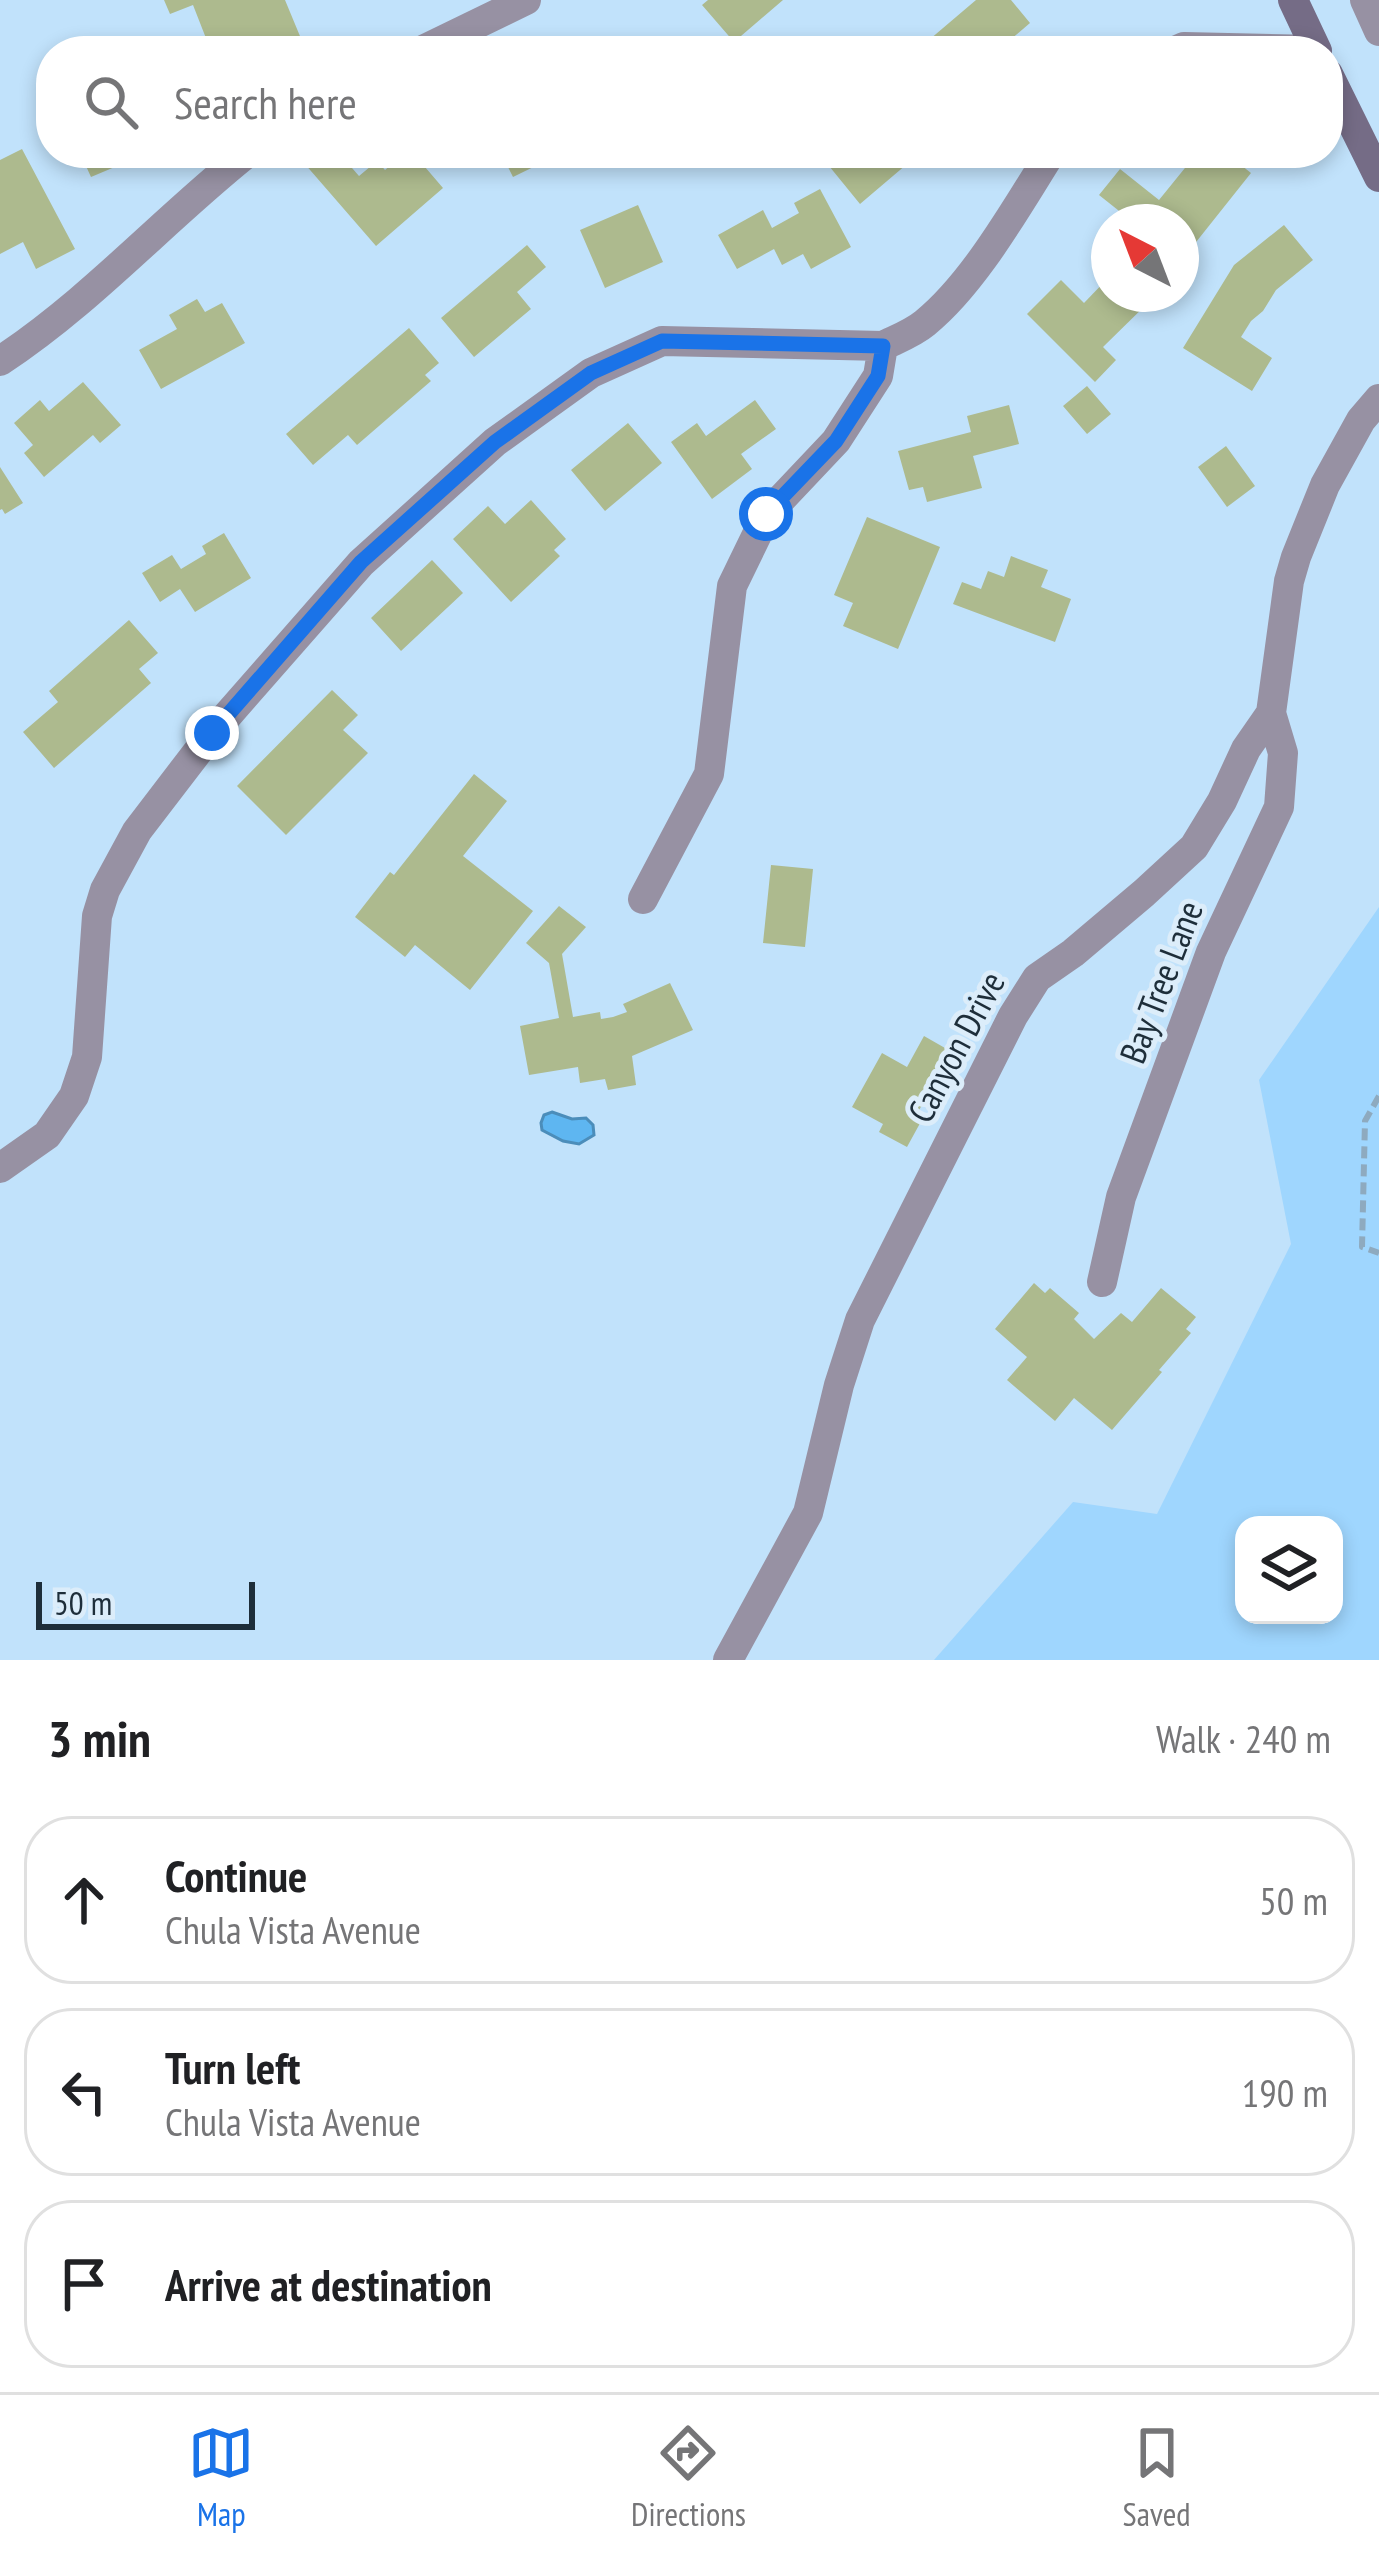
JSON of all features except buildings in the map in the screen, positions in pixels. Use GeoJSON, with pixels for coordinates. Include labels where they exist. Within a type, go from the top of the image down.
{"type":"FeatureCollection","features":[{"type":"Feature","properties":{"kind":"street"},"geometry":{"type":"LineString","coordinates":[[452,36],[526,0]]}},
{"type":"Feature","properties":{"kind":"street"},"geometry":{"type":"LineString","coordinates":[[1293,0],[1309,36]]}},
{"type":"Feature","properties":{"kind":"street"},"geometry":{"type":"LineString","coordinates":[[1365,0],[1379,31]]}},
{"type":"Feature","properties":{"kind":"street"},"geometry":{"type":"LineString","coordinates":[[1343,104],[1379,177]]}},
{"type":"Feature","properties":{"kind":"street"},"geometry":{"type":"LineString","coordinates":[[0,361],[40,334],[228,168]]}},
{"type":"Feature","properties":{"kind":"street"},"geometry":{"type":"LineString","coordinates":[[0,1168],[47,1135],[74,1096],[87,1057],[97,916],[105,890],[137,831],[212,733],[361,562],[495,442],[591,373],[662,341],[883,346],[922,327],[955,295],[1041,168]]}},
{"type":"Feature","properties":{"kind":"street"},"geometry":{"type":"LineString","coordinates":[[643,899],[709,774],[732,586],[766,514],[836,441],[878,376],[883,346]]}},
{"type":"Feature","properties":{"kind":"street","name":"Canyon Drive"},"geometry":{"type":"LineString","coordinates":[[728,1660],[808,1513],[860,1320],[1013,1016],[1037,978],[1194,847],[1246,749],[1271,713],[1296,557],[1325,485],[1361,420],[1379,398]]}},
{"type":"Feature","properties":{"kind":"street","name":"Bay Tree Lane"},"geometry":{"type":"LineString","coordinates":[[1102,1282],[1121,1197],[1211,952],[1279,807],[1283,753],[1271,713]]}},
{"type":"Feature","properties":{"kind":"path"},"geometry":{"type":"LineString","coordinates":[[1379,1096],[1365,1121],[1362,1247],[1379,1253]]}},
{"type":"Feature","properties":{"kind":"shaded area"},"geometry":{"type":"Polygon","coordinates":[[[1379,907],[1379,1660],[934,1660],[1073,1502],[1157,1514],[1291,1244],[1259,1080],[1379,907]]]}},
{"type":"Feature","properties":{"kind":"shaded area"},"geometry":{"type":"Polygon","coordinates":[[[544,1115],[586,1118],[594,1135],[579,1144],[542,1130],[544,1115]]]}},
{"type":"Feature","properties":{"kind":"route"},"geometry":{"type":"LineString","coordinates":[[212,733],[361,562],[495,442],[591,373],[662,341],[883,346],[878,376],[836,441],[766,514]]}}]}
